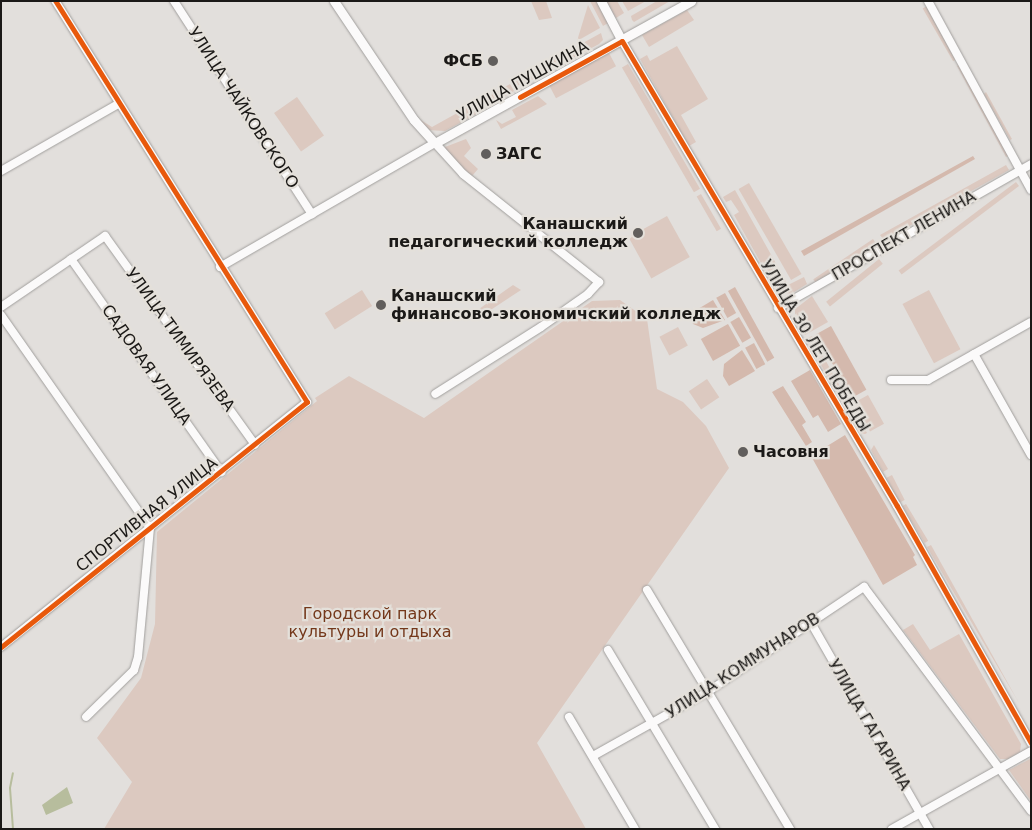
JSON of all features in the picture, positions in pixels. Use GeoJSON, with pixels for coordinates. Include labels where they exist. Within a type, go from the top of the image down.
{"type":"FeatureCollection","features":[{"type":"Feature","properties":{"kind":"main road"},"geometry":{"type":"LineString","coordinates":[[334,1],[414,120],[436,143]]}},
{"type":"Feature","properties":{"kind":"main road","name":"УЛИЦА 30 ЛЕТ ПОБЕДЫ"},"geometry":{"type":"LineString","coordinates":[[601,1],[622,41]]}},
{"type":"Feature","properties":{"kind":"main road","name":"УЛИЦА ПУШКИНА"},"geometry":{"type":"LineString","coordinates":[[622,41],[691,1]]}},
{"type":"Feature","properties":{"kind":"main road","name":"УЛИЦА ПУШКИНА"},"geometry":{"type":"LineString","coordinates":[[436,143],[520,97]]}},
{"type":"Feature","properties":{"kind":"street"},"geometry":{"type":"LineString","coordinates":[[55,1],[220,267]]}},
{"type":"Feature","properties":{"kind":"street","name":"УЛИЦА ЧАЙКОВСКОГО"},"geometry":{"type":"LineString","coordinates":[[174,1],[312,214]]}},
{"type":"Feature","properties":{"kind":"street"},"geometry":{"type":"LineString","coordinates":[[928,1],[1031,190]]}},
{"type":"Feature","properties":{"kind":"street","name":"УЛИЦА ПУШКИНА"},"geometry":{"type":"LineString","coordinates":[[520,97],[622,41]]}},
{"type":"Feature","properties":{"kind":"street","name":"УЛИЦА 30 ЛЕТ ПОБЕДЫ"},"geometry":{"type":"LineString","coordinates":[[622,41],[798,342],[897,506],[1031,742]]}},
{"type":"Feature","properties":{"kind":"street"},"geometry":{"type":"LineString","coordinates":[[1,171],[118,104]]}},
{"type":"Feature","properties":{"kind":"street"},"geometry":{"type":"LineString","coordinates":[[435,394],[541,327],[588,294],[600,282],[463,174],[436,143]]}},
{"type":"Feature","properties":{"kind":"street","name":"УЛИЦА ПУШКИНА"},"geometry":{"type":"LineString","coordinates":[[220,267],[436,143]]}},
{"type":"Feature","properties":{"kind":"street","name":"ПРОСПЕКТ ЛЕНИНА"},"geometry":{"type":"LineString","coordinates":[[778,308],[1031,164]]}},
{"type":"Feature","properties":{"kind":"street","name":"УЛИЦА ТИМИРЯЗЕВА"},"geometry":{"type":"LineString","coordinates":[[71,259],[105,236],[255,444]]}},
{"type":"Feature","properties":{"kind":"street"},"geometry":{"type":"LineString","coordinates":[[1,307],[71,259]]}},
{"type":"Feature","properties":{"kind":"street","name":"САДОВАЯ УЛИЦА"},"geometry":{"type":"LineString","coordinates":[[71,259],[221,472]]}},
{"type":"Feature","properties":{"kind":"street","name":"СПОРТИВНАЯ УЛИЦА"},"geometry":{"type":"LineString","coordinates":[[1,647],[307,402],[220,267]]}},
{"type":"Feature","properties":{"kind":"street"},"geometry":{"type":"LineString","coordinates":[[1,315],[150,528],[138,657],[134,670],[86,717]]}},
{"type":"Feature","properties":{"kind":"street"},"geometry":{"type":"LineString","coordinates":[[890,380],[928,380],[1031,322]]}},
{"type":"Feature","properties":{"kind":"street"},"geometry":{"type":"LineString","coordinates":[[974,354],[1031,455]]}},
{"type":"Feature","properties":{"kind":"street","name":"УЛИЦА КОММУНАРОВ"},"geometry":{"type":"LineString","coordinates":[[593,756],[652,725],[709,691],[810,621],[864,587],[998,769]]}},
{"type":"Feature","properties":{"kind":"street"},"geometry":{"type":"LineString","coordinates":[[647,590],[790,829]]}},
{"type":"Feature","properties":{"kind":"street","name":"УЛИЦА ГАГАРИНА"},"geometry":{"type":"LineString","coordinates":[[810,621],[928,829]]}},
{"type":"Feature","properties":{"kind":"street"},"geometry":{"type":"LineString","coordinates":[[608,650],[715,829]]}},
{"type":"Feature","properties":{"kind":"street"},"geometry":{"type":"LineString","coordinates":[[568,717],[636,829]]}},
{"type":"Feature","properties":{"kind":"street"},"geometry":{"type":"LineString","coordinates":[[892,829],[1031,751]]}},
{"type":"Feature","properties":{"kind":"street"},"geometry":{"type":"LineString","coordinates":[[998,769],[1031,811]]}},
{"type":"Feature","properties":{"kind":"green space"},"geometry":{"type":"Polygon","coordinates":[[[531,1],[546,1],[552,18],[539,20],[531,1]]]}},
{"type":"Feature","properties":{"kind":"green space"},"geometry":{"type":"Polygon","coordinates":[[[590,1],[596,1],[608,23],[603,26],[590,1]]]}},
{"type":"Feature","properties":{"kind":"green space"},"geometry":{"type":"Polygon","coordinates":[[[606,1],[617,1],[624,13],[616,18],[606,1]]]}},
{"type":"Feature","properties":{"kind":"green space"},"geometry":{"type":"Polygon","coordinates":[[[622,1],[646,1],[628,11],[622,1]]]}},
{"type":"Feature","properties":{"kind":"green space"},"geometry":{"type":"Polygon","coordinates":[[[657,1],[670,1],[634,22],[632,20],[631,16],[657,1]]]}},
{"type":"Feature","properties":{"kind":"green space"},"geometry":{"type":"Polygon","coordinates":[[[588,5],[600,28],[577,41],[588,5]]]}},
{"type":"Feature","properties":{"kind":"green space"},"geometry":{"type":"Polygon","coordinates":[[[927,6],[958,59],[953,61],[923,8],[927,6]]]}},
{"type":"Feature","properties":{"kind":"green space"},"geometry":{"type":"Polygon","coordinates":[[[687,10],[694,20],[649,47],[642,35],[687,10]]]}},
{"type":"Feature","properties":{"kind":"green space"},"geometry":{"type":"Polygon","coordinates":[[[601,33],[603,40],[599,44],[556,67],[551,65],[540,71],[541,76],[517,86],[514,81],[601,33]]]}},
{"type":"Feature","properties":{"kind":"green space"},"geometry":{"type":"Polygon","coordinates":[[[677,46],[708,99],[681,115],[696,142],[689,146],[640,59],[647,55],[650,61],[677,46]]]}},
{"type":"Feature","properties":{"kind":"green space"},"geometry":{"type":"Polygon","coordinates":[[[609,53],[616,66],[556,98],[549,85],[609,53]]]}},
{"type":"Feature","properties":{"kind":"green space"},"geometry":{"type":"Polygon","coordinates":[[[628,64],[700,189],[694,192],[622,68],[628,64]]]}},
{"type":"Feature","properties":{"kind":"green space"},"geometry":{"type":"Polygon","coordinates":[[[960,64],[1010,155],[1006,157],[957,66],[960,64]]]}},
{"type":"Feature","properties":{"kind":"green space"},"geometry":{"type":"Polygon","coordinates":[[[510,84],[514,91],[488,106],[484,99],[510,84]]]}},
{"type":"Feature","properties":{"kind":"green space"},"geometry":{"type":"Polygon","coordinates":[[[986,92],[1012,139],[1010,140],[984,94],[986,92]]]}},
{"type":"Feature","properties":{"kind":"green space"},"geometry":{"type":"Polygon","coordinates":[[[538,96],[547,104],[501,129],[496,120],[502,124],[516,117],[512,110],[538,96]]]}},
{"type":"Feature","properties":{"kind":"green space"},"geometry":{"type":"Polygon","coordinates":[[[297,97],[324,136],[301,152],[274,113],[297,97]]]}},
{"type":"Feature","properties":{"kind":"green space"},"geometry":{"type":"Polygon","coordinates":[[[477,102],[480,112],[445,131],[427,130],[419,119],[432,127],[477,102]]]}},
{"type":"Feature","properties":{"kind":"green space"},"geometry":{"type":"Polygon","coordinates":[[[466,139],[471,148],[464,156],[478,169],[472,176],[443,153],[445,147],[466,139]]]}},
{"type":"Feature","properties":{"kind":"green space"},"geometry":{"type":"Polygon","coordinates":[[[1006,165],[1009,170],[919,220],[917,218],[911,221],[913,224],[884,240],[880,235],[1006,165]]]}},
{"type":"Feature","properties":{"kind":"green space"},"geometry":{"type":"Polygon","coordinates":[[[1016,182],[1019,186],[902,274],[899,270],[1016,182]]]}},
{"type":"Feature","properties":{"kind":"green space"},"geometry":{"type":"Polygon","coordinates":[[[749,183],[802,274],[791,280],[739,189],[749,183]]]}},
{"type":"Feature","properties":{"kind":"green space"},"geometry":{"type":"Polygon","coordinates":[[[735,190],[788,285],[804,277],[807,284],[791,294],[780,292],[774,286],[734,215],[739,212],[731,200],[726,202],[723,197],[735,190]]]}},
{"type":"Feature","properties":{"kind":"green space"},"geometry":{"type":"Polygon","coordinates":[[[701,194],[721,229],[717,231],[697,196],[701,194]]]}},
{"type":"Feature","properties":{"kind":"green space"},"geometry":{"type":"Polygon","coordinates":[[[667,216],[690,257],[651,278],[629,237],[667,216]]]}},
{"type":"Feature","properties":{"kind":"green space"},"geometry":{"type":"Polygon","coordinates":[[[873,239],[877,245],[817,285],[813,279],[873,239]]]}},
{"type":"Feature","properties":{"kind":"green space"},"geometry":{"type":"Polygon","coordinates":[[[879,259],[883,264],[830,306],[826,302],[879,259]]]}},
{"type":"Feature","properties":{"kind":"green space"},"geometry":{"type":"Polygon","coordinates":[[[513,285],[521,290],[483,315],[479,309],[513,285]]]}},
{"type":"Feature","properties":{"kind":"green space"},"geometry":{"type":"Polygon","coordinates":[[[362,290],[372,306],[335,329],[325,313],[362,290]]]}},
{"type":"Feature","properties":{"kind":"green space"},"geometry":{"type":"Polygon","coordinates":[[[929,290],[960,349],[934,363],[903,304],[929,290]]]}},
{"type":"Feature","properties":{"kind":"green space"},"geometry":{"type":"Polygon","coordinates":[[[812,296],[828,322],[805,335],[795,318],[795,309],[812,296]]]}},
{"type":"Feature","properties":{"kind":"green space","name":"Городской парк культуры и отдыха"},"geometry":{"type":"Polygon","coordinates":[[[620,300],[647,319],[657,389],[683,402],[706,426],[729,468],[537,743],[586,829],[104,829],[132,782],[97,738],[141,678],[155,624],[157,532],[317,401],[315,398],[349,376],[424,418],[592,301],[620,300]]]}},
{"type":"Feature","properties":{"kind":"green space"},"geometry":{"type":"Polygon","coordinates":[[[678,327],[688,346],[669,355],[659,337],[678,327]]]}},
{"type":"Feature","properties":{"kind":"green space"},"geometry":{"type":"Polygon","coordinates":[[[812,336],[847,400],[842,403],[807,339],[812,336]]]}},
{"type":"Feature","properties":{"kind":"green space"},"geometry":{"type":"Polygon","coordinates":[[[707,379],[719,397],[701,410],[689,391],[707,379]]]}},
{"type":"Feature","properties":{"kind":"green space"},"geometry":{"type":"Polygon","coordinates":[[[868,395],[884,424],[870,432],[854,403],[868,395]]]}},
{"type":"Feature","properties":{"kind":"green space"},"geometry":{"type":"Polygon","coordinates":[[[851,404],[867,433],[861,433],[846,407],[851,404]]]}},
{"type":"Feature","properties":{"kind":"green space"},"geometry":{"type":"Polygon","coordinates":[[[874,445],[888,469],[883,472],[871,450],[874,445]]]}},
{"type":"Feature","properties":{"kind":"green space"},"geometry":{"type":"Polygon","coordinates":[[[892,475],[905,500],[899,503],[887,478],[892,475]]]}},
{"type":"Feature","properties":{"kind":"green space"},"geometry":{"type":"Polygon","coordinates":[[[906,504],[928,541],[925,543],[903,506],[906,504]]]}},
{"type":"Feature","properties":{"kind":"green space"},"geometry":{"type":"Polygon","coordinates":[[[931,545],[1019,703],[927,547],[931,545]]]}},
{"type":"Feature","properties":{"kind":"green space"},"geometry":{"type":"Polygon","coordinates":[[[913,624],[930,650],[959,634],[1021,744],[1020,752],[1008,759],[1000,759],[903,630],[913,624]]]}},
{"type":"Feature","properties":{"kind":"green space"},"geometry":{"type":"Polygon","coordinates":[[[1031,760],[1031,801],[1009,770],[1031,760]]]}},
{"type":"Feature","properties":{"kind":"shaded area"},"geometry":{"type":"Polygon","coordinates":[[[973,156],[975,159],[804,256],[801,251],[973,156]]]}},
{"type":"Feature","properties":{"kind":"shaded area"},"geometry":{"type":"Polygon","coordinates":[[[735,287],[774,358],[767,362],[728,291],[735,287]]]}},
{"type":"Feature","properties":{"kind":"shaded area"},"geometry":{"type":"Polygon","coordinates":[[[725,293],[736,313],[727,318],[716,298],[725,293]]]}},
{"type":"Feature","properties":{"kind":"shaded area"},"geometry":{"type":"Polygon","coordinates":[[[713,300],[725,320],[703,328],[693,324],[688,315],[713,300]]]}},
{"type":"Feature","properties":{"kind":"shaded area"},"geometry":{"type":"Polygon","coordinates":[[[739,317],[751,338],[742,343],[730,322],[739,317]]]}},
{"type":"Feature","properties":{"kind":"shaded area"},"geometry":{"type":"Polygon","coordinates":[[[728,324],[740,346],[713,361],[701,339],[728,324]]]}},
{"type":"Feature","properties":{"kind":"shaded area"},"geometry":{"type":"Polygon","coordinates":[[[831,326],[866,390],[852,398],[816,334],[831,326]]]}},
{"type":"Feature","properties":{"kind":"shaded area"},"geometry":{"type":"Polygon","coordinates":[[[754,343],[765,364],[756,369],[745,348],[754,343]]]}},
{"type":"Feature","properties":{"kind":"shaded area"},"geometry":{"type":"Polygon","coordinates":[[[742,350],[755,371],[729,386],[723,376],[724,364],[742,350]]]}},
{"type":"Feature","properties":{"kind":"shaded area"},"geometry":{"type":"Polygon","coordinates":[[[810,370],[841,424],[828,432],[818,415],[813,418],[791,381],[810,370]]]}},
{"type":"Feature","properties":{"kind":"shaded area"},"geometry":{"type":"Polygon","coordinates":[[[783,386],[806,422],[802,425],[812,442],[806,446],[772,392],[783,386]]]}},
{"type":"Feature","properties":{"kind":"shaded area"},"geometry":{"type":"Polygon","coordinates":[[[845,435],[915,555],[913,557],[917,565],[883,585],[811,456],[845,435]]]}},
{"type":"Feature","properties":{"kind":"shaded area"},"geometry":{"type":"Polygon","coordinates":[[[67,787],[73,803],[46,815],[42,805],[67,787]]]}},
{"type":"Feature","properties":{"kind":"waterway"},"geometry":{"type":"LineString","coordinates":[[13,773],[10,788],[13,829]]}},
{"type":"Feature","properties":{"kind":"cycle path"},"geometry":{"type":"LineString","coordinates":[[1,647],[307,402],[55,1]]}},
{"type":"Feature","properties":{"kind":"cycle path"},"geometry":{"type":"LineString","coordinates":[[520,97],[622,41],[897,506],[1031,743]]}},
{"type":"Feature","properties":{"kind":"place","name":"ФСБ"},"geometry":{"type":"Point","coordinates":[493,61]}},
{"type":"Feature","properties":{"kind":"place","name":"ЗАГС"},"geometry":{"type":"Point","coordinates":[486,154]}},
{"type":"Feature","properties":{"kind":"place","name":"Канашский педагогический колледж"},"geometry":{"type":"Point","coordinates":[638,233]}},
{"type":"Feature","properties":{"kind":"place","name":"Канашский финансово-экономичский колледж"},"geometry":{"type":"Point","coordinates":[381,305]}},
{"type":"Feature","properties":{"kind":"place","name":"Часовня"},"geometry":{"type":"Point","coordinates":[743,452]}}]}
